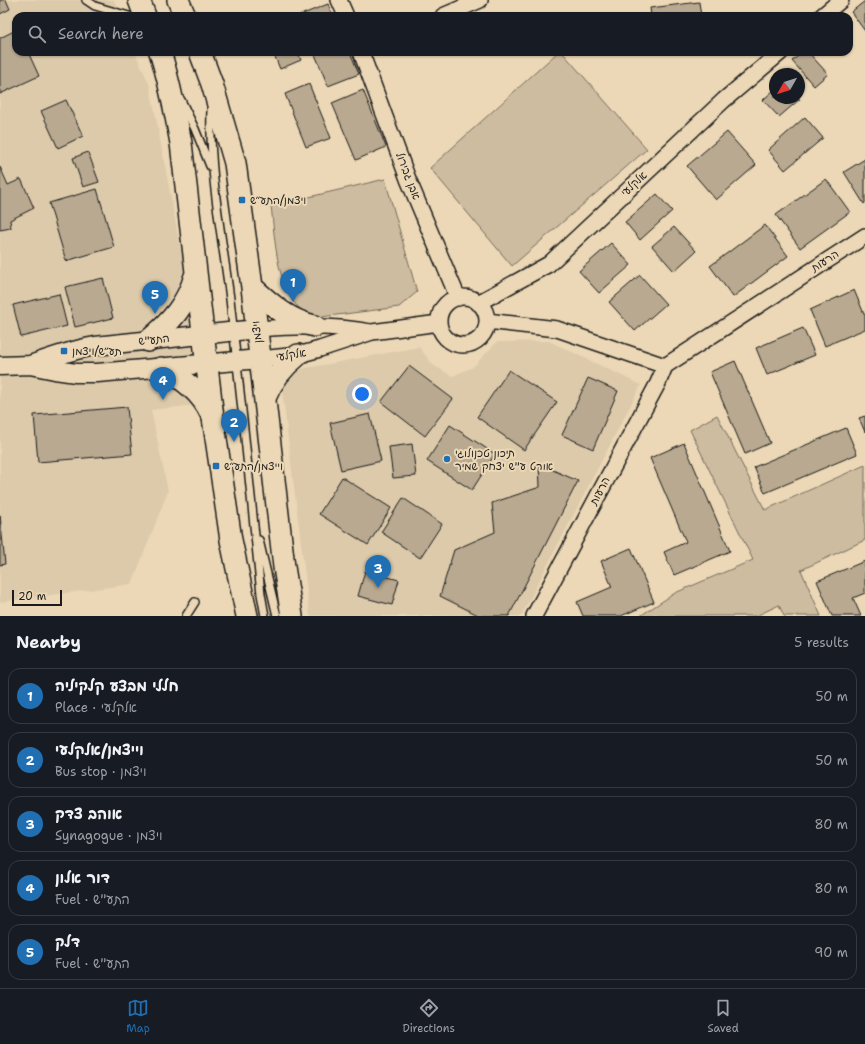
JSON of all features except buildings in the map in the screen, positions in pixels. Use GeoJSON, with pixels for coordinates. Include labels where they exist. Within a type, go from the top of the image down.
{"type":"FeatureCollection","features":[{"type":"Feature","properties":{"kind":"main road"},"geometry":{"type":"LineString","coordinates":[[139,0],[144,12]]}},
{"type":"Feature","properties":{"kind":"main road"},"geometry":{"type":"LineString","coordinates":[[178,0],[183,12]]}},
{"type":"Feature","properties":{"kind":"main road"},"geometry":{"type":"LineString","coordinates":[[161,56],[168,76],[181,143],[213,418],[231,540],[240,589],[247,616]]}},
{"type":"Feature","properties":{"kind":"main road","name":"ויצמן"},"geometry":{"type":"LineString","coordinates":[[202,56],[212,84],[234,163],[252,287],[284,567],[292,616]]}},
{"type":"Feature","properties":{"kind":"main road"},"geometry":{"type":"LineString","coordinates":[[148,341],[159,332],[182,306],[192,287],[196,272]]}},
{"type":"Feature","properties":{"kind":"main road"},"geometry":{"type":"LineString","coordinates":[[252,287],[288,316],[303,323],[315,326]]}},
{"type":"Feature","properties":{"kind":"main road"},"geometry":{"type":"LineString","coordinates":[[265,398],[270,386],[281,370],[298,355]]}},
{"type":"Feature","properties":{"kind":"main road"},"geometry":{"type":"LineString","coordinates":[[161,368],[173,373],[193,388],[204,401],[213,418]]}},
{"type":"Feature","properties":{"kind":"street"},"geometry":{"type":"LineString","coordinates":[[339,0],[344,12]]}},
{"type":"Feature","properties":{"kind":"street"},"geometry":{"type":"LineString","coordinates":[[452,12],[480,0]]}},
{"type":"Feature","properties":{"kind":"street"},"geometry":{"type":"LineString","coordinates":[[826,12],[836,2]]}},
{"type":"Feature","properties":{"kind":"street","name":"אבן גבירול"},"geometry":{"type":"LineString","coordinates":[[362,56],[408,179],[458,298]]}},
{"type":"Feature","properties":{"kind":"street","name":"אלקלעי"},"geometry":{"type":"LineString","coordinates":[[478,302],[549,264],[724,100],[775,56]]}},
{"type":"Feature","properties":{"kind":"street","name":"הרעות"},"geometry":{"type":"LineString","coordinates":[[534,616],[658,383],[665,366],[865,236]]}},
{"type":"Feature","properties":{"kind":"street"},"geometry":{"type":"LineString","coordinates":[[458,298],[471,298],[478,302],[485,313],[487,321],[484,333],[479,339],[473,343],[465,345],[453,343],[446,338],[441,331],[439,323],[439,316],[442,308],[450,300],[458,298]]}},
{"type":"Feature","properties":{"kind":"street"},"geometry":{"type":"LineString","coordinates":[[487,321],[557,329],[665,366]]}},
{"type":"Feature","properties":{"kind":"street","name":"אלקלעי"},"geometry":{"type":"LineString","coordinates":[[207,364],[298,355],[372,332],[439,323]]}},
{"type":"Feature","properties":{"kind":"street","name":"אלקלעי"},"geometry":{"type":"LineString","coordinates":[[257,329],[315,326],[343,327],[372,332]]}},
{"type":"Feature","properties":{"kind":"street","name":"התע\"ש"},"geometry":{"type":"LineString","coordinates":[[0,366],[30,364],[78,349],[257,329]]}},
{"type":"Feature","properties":{"kind":"street","name":"התע\"ש"},"geometry":{"type":"LineString","coordinates":[[30,364],[76,373],[97,373],[207,364]]}},
{"type":"Feature","properties":{"kind":"lane"},"geometry":{"type":"LineString","coordinates":[[86,0],[95,6],[115,12]]}},
{"type":"Feature","properties":{"kind":"lane"},"geometry":{"type":"LineString","coordinates":[[168,76],[195,129],[214,179]]}},
{"type":"Feature","properties":{"kind":"lane"},"geometry":{"type":"LineString","coordinates":[[212,84],[210,128],[214,179],[233,332],[261,594],[265,616]]}},
{"type":"Feature","properties":{"kind":"lane"},"geometry":{"type":"LineString","coordinates":[[250,494],[277,616]]}},
{"type":"Feature","properties":{"kind":"lane"},"geometry":{"type":"LineString","coordinates":[[186,616],[195,602]]}},
{"type":"Feature","properties":{"kind":"shaded area"},"geometry":{"type":"Polygon","coordinates":[[[0,0],[114,0],[118,12],[12,12],[12,56],[137,56],[150,86],[190,299],[195,405],[151,410],[168,491],[132,584],[0,602],[0,0]]]}},
{"type":"Feature","properties":{"kind":"shaded area"},"geometry":{"type":"Polygon","coordinates":[[[554,56],[566,56],[647,149],[512,266],[430,168],[554,56]]]}},
{"type":"Feature","properties":{"kind":"shaded area"},"geometry":{"type":"Polygon","coordinates":[[[385,179],[417,292],[399,307],[321,317],[309,314],[298,307],[290,296],[284,282],[276,250],[271,206],[385,179]]]}},
{"type":"Feature","properties":{"kind":"shaded area","name":"תיכון טכנולוגי אורט ע\"ש יצחק שמיר"},"geometry":{"type":"Polygon","coordinates":[[[549,341],[641,385],[521,616],[310,616],[280,373],[419,347],[433,365],[452,376],[473,367],[497,342],[549,341]]]}},
{"type":"Feature","properties":{"kind":"shaded area"},"geometry":{"type":"Polygon","coordinates":[[[717,415],[765,510],[865,465],[865,540],[801,570],[821,616],[784,616],[779,605],[756,616],[640,616],[675,593],[753,560],[690,430],[717,415]]]}},
{"type":"Feature","properties":{"kind":"place","name":"ויצמן/התע״ש"},"geometry":{"type":"Point","coordinates":[242,200]}},
{"type":"Feature","properties":{"kind":"place","name":"חללי מבצע קלקיליה"},"geometry":{"type":"Point","coordinates":[293,302]}},
{"type":"Feature","properties":{"kind":"place","name":"דלק"},"geometry":{"type":"Point","coordinates":[155,314]}},
{"type":"Feature","properties":{"kind":"place","name":"תע״ש/ויצמן"},"geometry":{"type":"Point","coordinates":[64,351]}},
{"type":"Feature","properties":{"kind":"place","name":"דור אלון"},"geometry":{"type":"Point","coordinates":[163,400]}},
{"type":"Feature","properties":{"kind":"place","name":"וייצמן/אלקלעי"},"geometry":{"type":"Point","coordinates":[234,442]}},
{"type":"Feature","properties":{"kind":"place","name":"תיכון טכנולוגי אורט ע\"ש יצחק שמיר"},"geometry":{"type":"Point","coordinates":[447,459]}},
{"type":"Feature","properties":{"kind":"place","name":"וייצמן/התע״ש"},"geometry":{"type":"Point","coordinates":[216,466]}},
{"type":"Feature","properties":{"kind":"place","name":"אוהב צדק"},"geometry":{"type":"Point","coordinates":[378,588]}}]}
